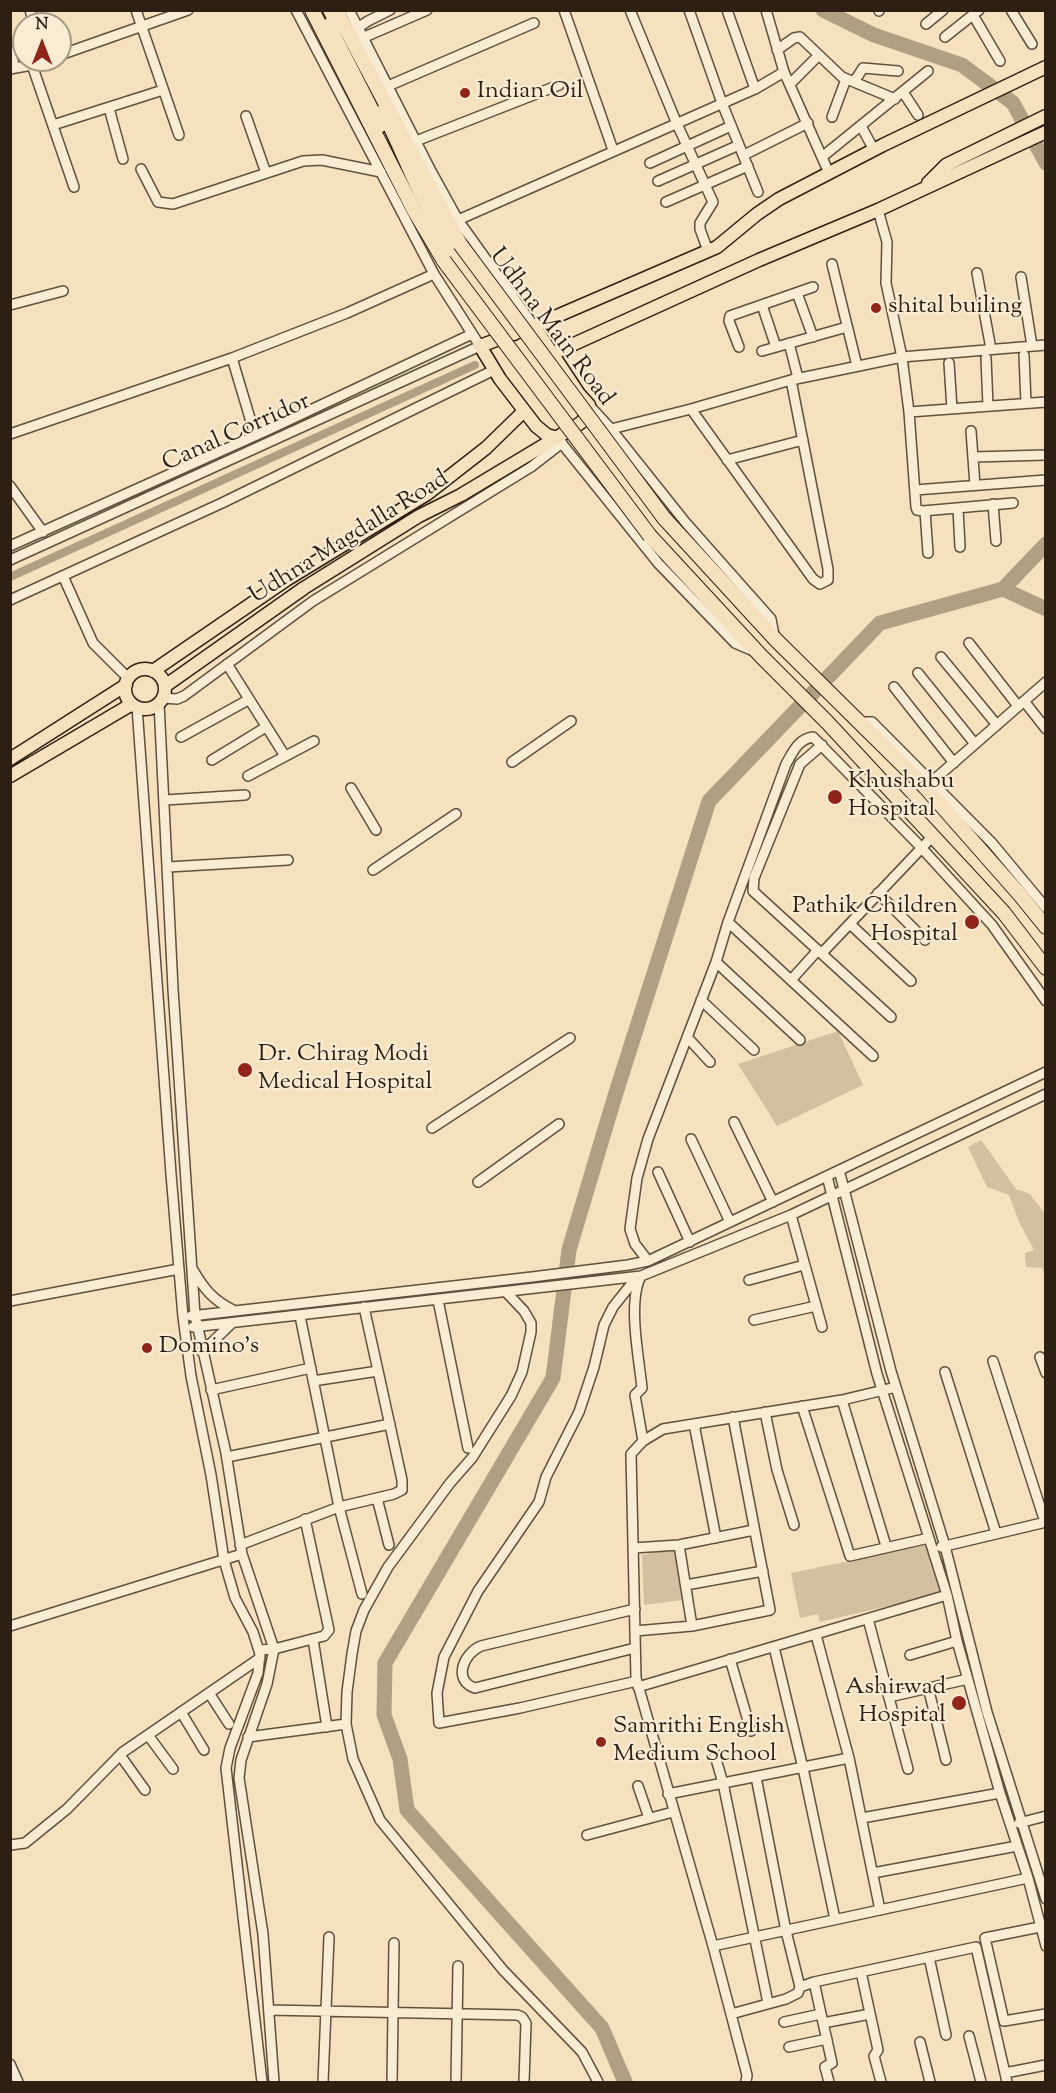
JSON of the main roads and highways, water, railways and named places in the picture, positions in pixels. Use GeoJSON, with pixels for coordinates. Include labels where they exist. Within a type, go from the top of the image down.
{"type":"FeatureCollection","features":[{"type":"Feature","properties":{"kind":"highway"},"geometry":{"type":"LineString","coordinates":[[312,10],[415,212],[444,261],[650,536],[759,655],[827,722],[1004,913],[1046,968]]}},
{"type":"Feature","properties":{"kind":"highway","name":"Udhna Main Road"},"geometry":{"type":"LineString","coordinates":[[336,10],[356,35],[434,198],[460,244],[664,518],[775,639],[929,784],[1046,927]]}},
{"type":"Feature","properties":{"kind":"main road"},"geometry":{"type":"LineString","coordinates":[[321,10],[341,45],[393,151],[409,173],[444,238],[514,334]]}},
{"type":"Feature","properties":{"kind":"main road"},"geometry":{"type":"LineString","coordinates":[[328,10],[374,93],[401,149],[409,173]]}},
{"type":"Feature","properties":{"kind":"main road"},"geometry":{"type":"LineString","coordinates":[[561,439],[541,431],[494,370],[480,346],[534,326],[717,247],[779,199],[878,147],[1046,67]]}},
{"type":"Feature","properties":{"kind":"main road"},"geometry":{"type":"LineString","coordinates":[[534,326],[552,354],[759,260],[878,210],[921,189],[1046,116]]}},
{"type":"Feature","properties":{"kind":"main road"},"geometry":{"type":"LineString","coordinates":[[978,156],[1046,132]]}},
{"type":"Feature","properties":{"kind":"main road","name":"Udhna Magdalla Road"},"geometry":{"type":"LineString","coordinates":[[10,776],[134,705],[149,709],[162,696],[304,588],[419,516],[561,439],[583,421],[589,405],[552,354]]}},
{"type":"Feature","properties":{"kind":"main road"},"geometry":{"type":"LineString","coordinates":[[153,671],[286,580],[427,494],[486,448],[524,411]]}},
{"type":"Feature","properties":{"kind":"main road"},"geometry":{"type":"LineString","coordinates":[[10,759],[127,682],[139,670],[153,671],[159,675],[162,696]]}},
{"type":"Feature","properties":{"kind":"main road"},"geometry":{"type":"LineString","coordinates":[[127,682],[126,692],[134,705]]}},
{"type":"Feature","properties":{"kind":"waterway"},"geometry":{"type":"LineString","coordinates":[[823,10],[874,35],[962,65],[1013,103],[1046,163]]}},
{"type":"Feature","properties":{"kind":"waterway"},"geometry":{"type":"LineString","coordinates":[[10,577],[475,365]]}},
{"type":"Feature","properties":{"kind":"waterway"},"geometry":{"type":"LineString","coordinates":[[1003,589],[1046,544]]}},
{"type":"Feature","properties":{"kind":"waterway"},"geometry":{"type":"LineString","coordinates":[[625,2082],[602,2028],[407,1810],[400,1759],[384,1715],[385,1663],[553,1378],[569,1250],[614,1099],[709,801],[880,623],[1003,589],[1046,609]]}},
{"type":"Feature","properties":{"kind":"place","name":"Indian Oil"},"geometry":{"type":"Point","coordinates":[465,93]}},
{"type":"Feature","properties":{"kind":"place","name":"shital builing"},"geometry":{"type":"Point","coordinates":[876,308]}},
{"type":"Feature","properties":{"kind":"place","name":"Khushabu Hospital"},"geometry":{"type":"Point","coordinates":[835,797]}},
{"type":"Feature","properties":{"kind":"place","name":"Pathik Children Hospital"},"geometry":{"type":"Point","coordinates":[972,922]}},
{"type":"Feature","properties":{"kind":"place","name":"Dr. Chirag Modi Medical Hospital"},"geometry":{"type":"Point","coordinates":[245,1070]}},
{"type":"Feature","properties":{"kind":"place","name":"Domino's"},"geometry":{"type":"Point","coordinates":[147,1348]}},
{"type":"Feature","properties":{"kind":"place","name":"Ashirwad Hospital"},"geometry":{"type":"Point","coordinates":[959,1703]}},
{"type":"Feature","properties":{"kind":"place","name":"Samrithi English Medium School"},"geometry":{"type":"Point","coordinates":[601,1742]}}]}
